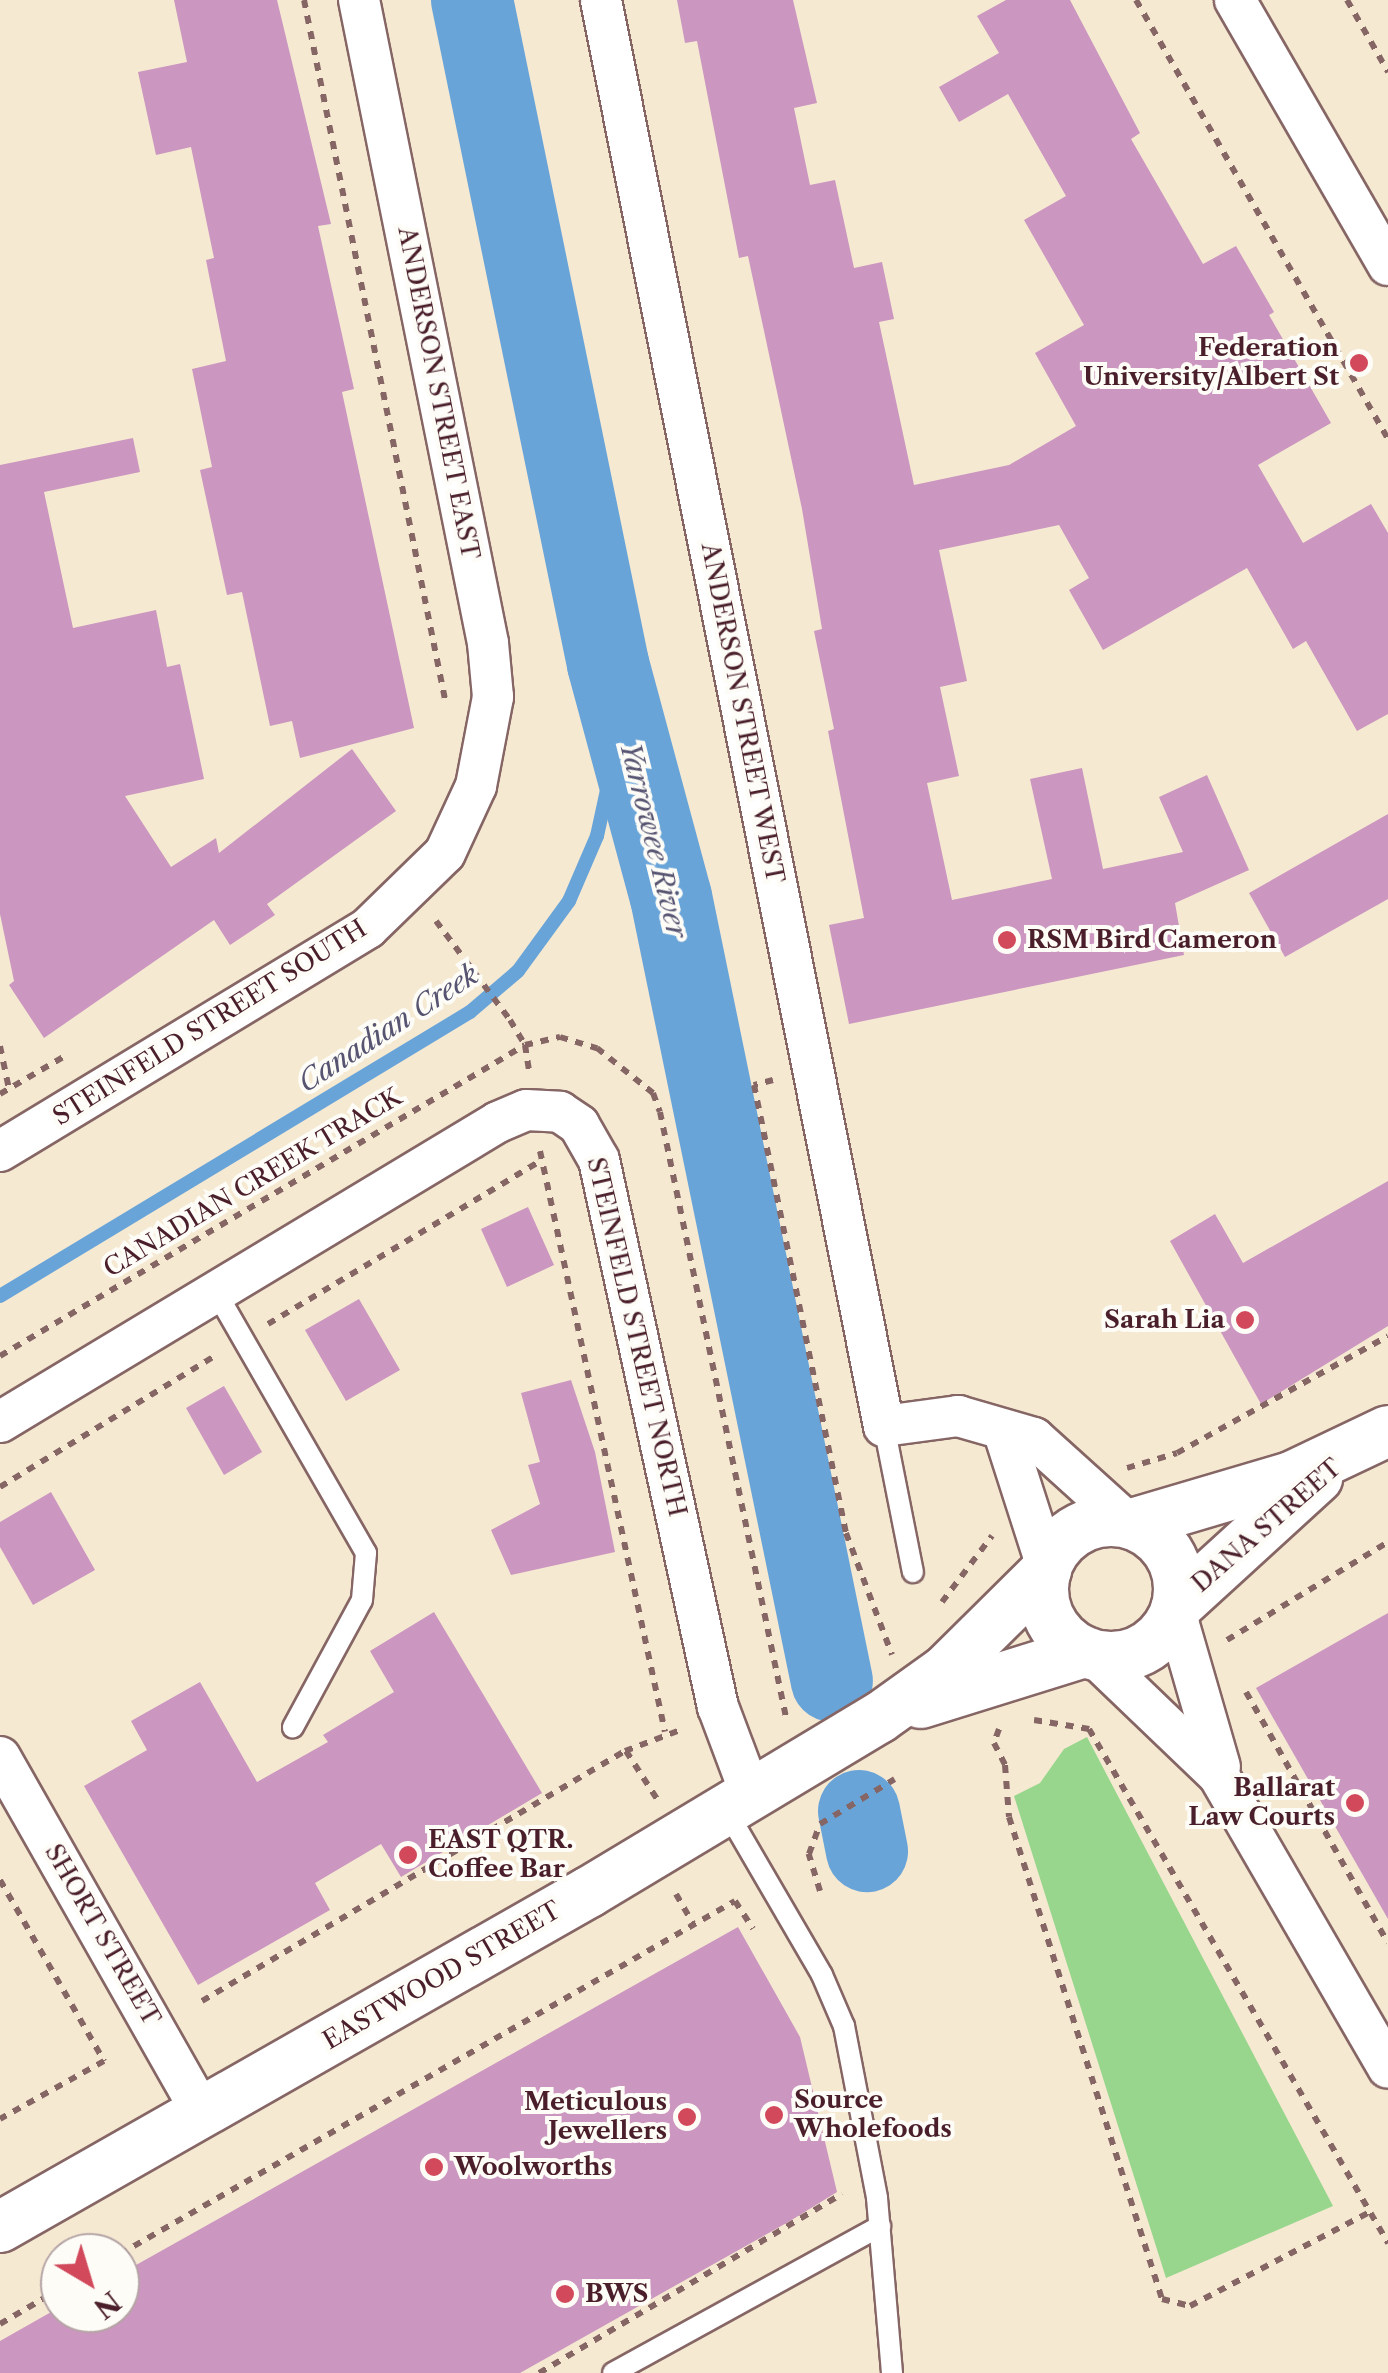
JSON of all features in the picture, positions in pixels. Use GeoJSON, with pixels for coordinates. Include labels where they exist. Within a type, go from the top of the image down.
{"type":"FeatureCollection","features":[{"type":"Feature","properties":{"kind":"street","name":"ANDERSON STREET EAST"},"geometry":{"type":"LineString","coordinates":[[359,0],[488,643],[494,697],[476,786]]}},
{"type":"Feature","properties":{"kind":"street","name":"ANDERSON STREET WEST"},"geometry":{"type":"LineString","coordinates":[[601,0],[884,1426]]}},
{"type":"Feature","properties":{"kind":"street"},"geometry":{"type":"LineString","coordinates":[[1235,0],[1388,265]]}},
{"type":"Feature","properties":{"kind":"street","name":"STEINFELD STREET SOUTH"},"geometry":{"type":"LineString","coordinates":[[0,1152],[338,949],[414,889],[458,832],[476,786]]}},
{"type":"Feature","properties":{"kind":"street","name":"STEINFELD STREET NORTH"},"geometry":{"type":"LineString","coordinates":[[0,1422],[512,1114],[548,1108],[578,1125],[599,1160],[738,1799]]}},
{"type":"Feature","properties":{"kind":"street"},"geometry":{"type":"LineString","coordinates":[[884,1426],[958,1416],[1042,1443],[1171,1556],[1176,1608],[1228,1789]]}},
{"type":"Feature","properties":{"kind":"street"},"geometry":{"type":"LineString","coordinates":[[1004,1433],[1047,1569],[1044,1599],[1054,1625],[1197,1750],[1228,1789],[1388,2068]]}},
{"type":"Feature","properties":{"kind":"street","name":"DANA STREET"},"geometry":{"type":"LineString","coordinates":[[1130,1524],[1220,1501],[1374,1439]]}},
{"type":"Feature","properties":{"kind":"street","name":"DANA STREET"},"geometry":{"type":"LineString","coordinates":[[1176,1608],[1264,1523],[1374,1439]]}},
{"type":"Feature","properties":{"kind":"street"},"geometry":{"type":"LineString","coordinates":[[1047,1569],[1062,1543],[1086,1526],[1130,1524]]}},
{"type":"Feature","properties":{"kind":"street","name":"EASTWOOD STREET"},"geometry":{"type":"LineString","coordinates":[[879,1718],[944,1671],[1047,1569]]}},
{"type":"Feature","properties":{"kind":"street"},"geometry":{"type":"LineString","coordinates":[[1089,1653],[1118,1657],[1142,1649],[1163,1633],[1176,1608]]}},
{"type":"Feature","properties":{"kind":"street","name":"EASTWOOD STREET"},"geometry":{"type":"LineString","coordinates":[[0,2227],[738,1799],[798,1744],[1089,1653]]}},
{"type":"Feature","properties":{"kind":"street","name":"SHORT STREET"},"geometry":{"type":"LineString","coordinates":[[0,1758],[202,2112]]}},
{"type":"Feature","properties":{"kind":"lane"},"geometry":{"type":"LineString","coordinates":[[216,1292],[366,1552],[362,1600],[294,1727]]}},
{"type":"Feature","properties":{"kind":"lane","name":"ANDERSON STREET WEST"},"geometry":{"type":"LineString","coordinates":[[884,1426],[913,1572]]}},
{"type":"Feature","properties":{"kind":"lane"},"geometry":{"type":"LineString","coordinates":[[738,1799],[838,2009],[880,2226],[892,2373]]}},
{"type":"Feature","properties":{"kind":"lane"},"geometry":{"type":"LineString","coordinates":[[613,2373],[880,2226]]}},
{"type":"Feature","properties":{"kind":"path"},"geometry":{"type":"LineString","coordinates":[[304,0],[448,716]]}},
{"type":"Feature","properties":{"kind":"path"},"geometry":{"type":"LineString","coordinates":[[1136,0],[1388,439]]}},
{"type":"Feature","properties":{"kind":"path"},"geometry":{"type":"LineString","coordinates":[[1347,0],[1388,72]]}},
{"type":"Feature","properties":{"kind":"path"},"geometry":{"type":"LineString","coordinates":[[414,889],[526,1045],[560,1038],[596,1048],[653,1092],[798,1744]]}},
{"type":"Feature","properties":{"kind":"path","name":"CANADIAN CREEK TRACK"},"geometry":{"type":"LineString","coordinates":[[0,1356],[526,1045]]}},
{"type":"Feature","properties":{"kind":"path"},"geometry":{"type":"LineString","coordinates":[[0,1046],[9,1089]]}},
{"type":"Feature","properties":{"kind":"path"},"geometry":{"type":"LineString","coordinates":[[0,1094],[77,1050]]}},
{"type":"Feature","properties":{"kind":"path"},"geometry":{"type":"LineString","coordinates":[[754,1086],[846,1533],[892,1656]]}},
{"type":"Feature","properties":{"kind":"path"},"geometry":{"type":"LineString","coordinates":[[202,2001],[625,1750],[665,1732],[542,1160]]}},
{"type":"Feature","properties":{"kind":"path"},"geometry":{"type":"LineString","coordinates":[[1118,1470],[1178,1453],[1388,1336]]}},
{"type":"Feature","properties":{"kind":"path"},"geometry":{"type":"LineString","coordinates":[[1228,1659],[1220,1644],[1388,1542]]}},
{"type":"Feature","properties":{"kind":"path"},"geometry":{"type":"LineString","coordinates":[[1237,1676],[1388,1943]]}},
{"type":"Feature","properties":{"kind":"path"},"geometry":{"type":"LineString","coordinates":[[1020,1718],[1089,1729],[1388,2243]]}},
{"type":"Feature","properties":{"kind":"path"},"geometry":{"type":"LineString","coordinates":[[994,1743],[1005,1765],[1009,1817],[1162,2299],[1190,2306],[1368,2213]]}},
{"type":"Feature","properties":{"kind":"path"},"geometry":{"type":"LineString","coordinates":[[625,1750],[660,1804]]}},
{"type":"Feature","properties":{"kind":"path"},"geometry":{"type":"LineString","coordinates":[[820,1891],[810,1854],[820,1824],[895,1779]]}},
{"type":"Feature","properties":{"kind":"path"},"geometry":{"type":"LineString","coordinates":[[0,1880],[104,2061],[0,2118]]}},
{"type":"Feature","properties":{"kind":"path"},"geometry":{"type":"LineString","coordinates":[[140,2242],[735,1900],[762,1944]]}},
{"type":"Feature","properties":{"kind":"path"},"geometry":{"type":"LineString","coordinates":[[539,2373],[842,2198],[838,2178]]}},
{"type":"Feature","properties":{"kind":"path"},"geometry":{"type":"LineString","coordinates":[[0,2324],[40,2301]]}},
{"type":"Feature","properties":{"kind":"green space"},"geometry":{"type":"Polygon","coordinates":[[[1087,1737],[1333,2206],[1166,2278],[1014,1796],[1040,1783],[1064,1749],[1087,1737]]]}},
{"type":"Feature","properties":{"kind":"building"},"geometry":{"type":"Polygon","coordinates":[[[174,0],[277,0],[331,224],[318,226],[354,389],[342,392],[414,728],[300,758],[292,721],[270,726],[242,592],[227,595],[200,470],[212,467],[192,369],[226,361],[206,260],[214,258],[191,147],[156,155],[138,72],[187,62],[174,0]]]}},
{"type":"Feature","properties":{"kind":"building"},"geometry":{"type":"Polygon","coordinates":[[[677,0],[793,0],[817,103],[794,108],[810,185],[835,180],[854,268],[882,262],[894,319],[879,322],[914,485],[1009,465],[1076,426],[1035,353],[1084,325],[1024,220],[1066,196],[1008,94],[959,122],[939,87],[999,53],[977,16],[1006,0],[1070,0],[1140,133],[1131,139],[1203,264],[1236,246],[1274,312],[1269,315],[1331,423],[1258,465],[1303,543],[1371,504],[1388,533],[1388,714],[1357,731],[1306,641],[1293,649],[1247,568],[1103,650],[1069,590],[1089,578],[1059,525],[939,550],[967,681],[940,687],[959,776],[927,783],[952,900],[1052,879],[1030,779],[1082,768],[1103,869],[1183,852],[1159,797],[1207,775],[1249,870],[1175,903],[1184,955],[849,1024],[829,925],[864,918],[828,731],[834,729],[814,631],[822,629],[802,509],[748,256],[739,258],[697,41],[685,43],[677,0]]]}},
{"type":"Feature","properties":{"kind":"building"},"geometry":{"type":"Polygon","coordinates":[[[133,438],[140,472],[44,492],[73,628],[156,610],[167,667],[180,664],[204,779],[125,796],[171,867],[216,838],[219,853],[352,749],[396,811],[267,904],[275,915],[230,945],[214,920],[44,1038],[9,985],[14,981],[0,914],[0,465],[133,438]]]}},
{"type":"Feature","properties":{"kind":"building"},"geometry":{"type":"Polygon","coordinates":[[[1388,814],[1388,899],[1285,957],[1249,893],[1388,814]]]}},
{"type":"Feature","properties":{"kind":"building"},"geometry":{"type":"Polygon","coordinates":[[[1388,1181],[1388,1326],[1261,1404],[1170,1241],[1215,1214],[1243,1263],[1388,1181]]]}},
{"type":"Feature","properties":{"kind":"building"},"geometry":{"type":"Polygon","coordinates":[[[528,1207],[554,1265],[507,1287],[481,1229],[528,1207]]]}},
{"type":"Feature","properties":{"kind":"building"},"geometry":{"type":"Polygon","coordinates":[[[359,1299],[400,1370],[346,1401],[305,1330],[359,1299]]]}},
{"type":"Feature","properties":{"kind":"building"},"geometry":{"type":"Polygon","coordinates":[[[571,1380],[595,1452],[615,1552],[511,1575],[491,1530],[540,1504],[528,1465],[540,1462],[521,1393],[571,1380]]]}},
{"type":"Feature","properties":{"kind":"building"},"geometry":{"type":"Polygon","coordinates":[[[224,1386],[262,1452],[224,1475],[186,1408],[224,1386]]]}},
{"type":"Feature","properties":{"kind":"building"},"geometry":{"type":"Polygon","coordinates":[[[51,1492],[95,1570],[33,1605],[0,1547],[0,1522],[51,1492]]]}},
{"type":"Feature","properties":{"kind":"building"},"geometry":{"type":"Polygon","coordinates":[[[434,1612],[542,1793],[401,1877],[381,1844],[315,1883],[330,1910],[198,1985],[84,1786],[147,1750],[131,1721],[200,1682],[257,1782],[328,1742],[323,1735],[394,1692],[370,1651],[434,1612]]]}},
{"type":"Feature","properties":{"kind":"building","name":"Ballarat Law Courts"},"geometry":{"type":"Polygon","coordinates":[[[1388,1613],[1388,1919],[1256,1688],[1388,1613]]]}},
{"type":"Feature","properties":{"kind":"building"},"geometry":{"type":"Polygon","coordinates":[[[738,1927],[800,2037],[837,2192],[520,2373],[0,2373],[0,2341],[40,2318],[40,2333],[140,2333],[140,2263],[738,1927]]]}},
{"type":"Feature","properties":{"kind":"waterway","name":"Yarrowee River"},"geometry":{"type":"LineString","coordinates":[[472,0],[608,664],[671,897],[832,1681]]}},
{"type":"Feature","properties":{"kind":"waterway","name":"Canadian Creek"},"geometry":{"type":"LineString","coordinates":[[0,1296],[470,1012],[518,971],[569,901],[597,836],[614,758],[608,664]]}},
{"type":"Feature","properties":{"kind":"waterway","name":"Yarrowee River"},"geometry":{"type":"LineString","coordinates":[[859,1811],[867,1851]]}},
{"type":"Feature","properties":{"kind":"place","name":"Federation University/Albert St"},"geometry":{"type":"Point","coordinates":[1359,363]}},
{"type":"Feature","properties":{"kind":"place","name":"RSM Bird Cameron"},"geometry":{"type":"Point","coordinates":[1007,940]}},
{"type":"Feature","properties":{"kind":"place","name":"Sarah Lia"},"geometry":{"type":"Point","coordinates":[1245,1320]}},
{"type":"Feature","properties":{"kind":"place","name":"Ballarat Law Courts"},"geometry":{"type":"Point","coordinates":[1355,1803]}},
{"type":"Feature","properties":{"kind":"place","name":"EAST QTR. Coffee Bar"},"geometry":{"type":"Point","coordinates":[408,1855]}},
{"type":"Feature","properties":{"kind":"place","name":"Source Wholefoods"},"geometry":{"type":"Point","coordinates":[774,2115]}},
{"type":"Feature","properties":{"kind":"place","name":"Meticulous Jewellers"},"geometry":{"type":"Point","coordinates":[687,2117]}},
{"type":"Feature","properties":{"kind":"place","name":"Woolworths"},"geometry":{"type":"Point","coordinates":[434,2167]}},
{"type":"Feature","properties":{"kind":"place","name":"BWS"},"geometry":{"type":"Point","coordinates":[565,2294]}}]}
